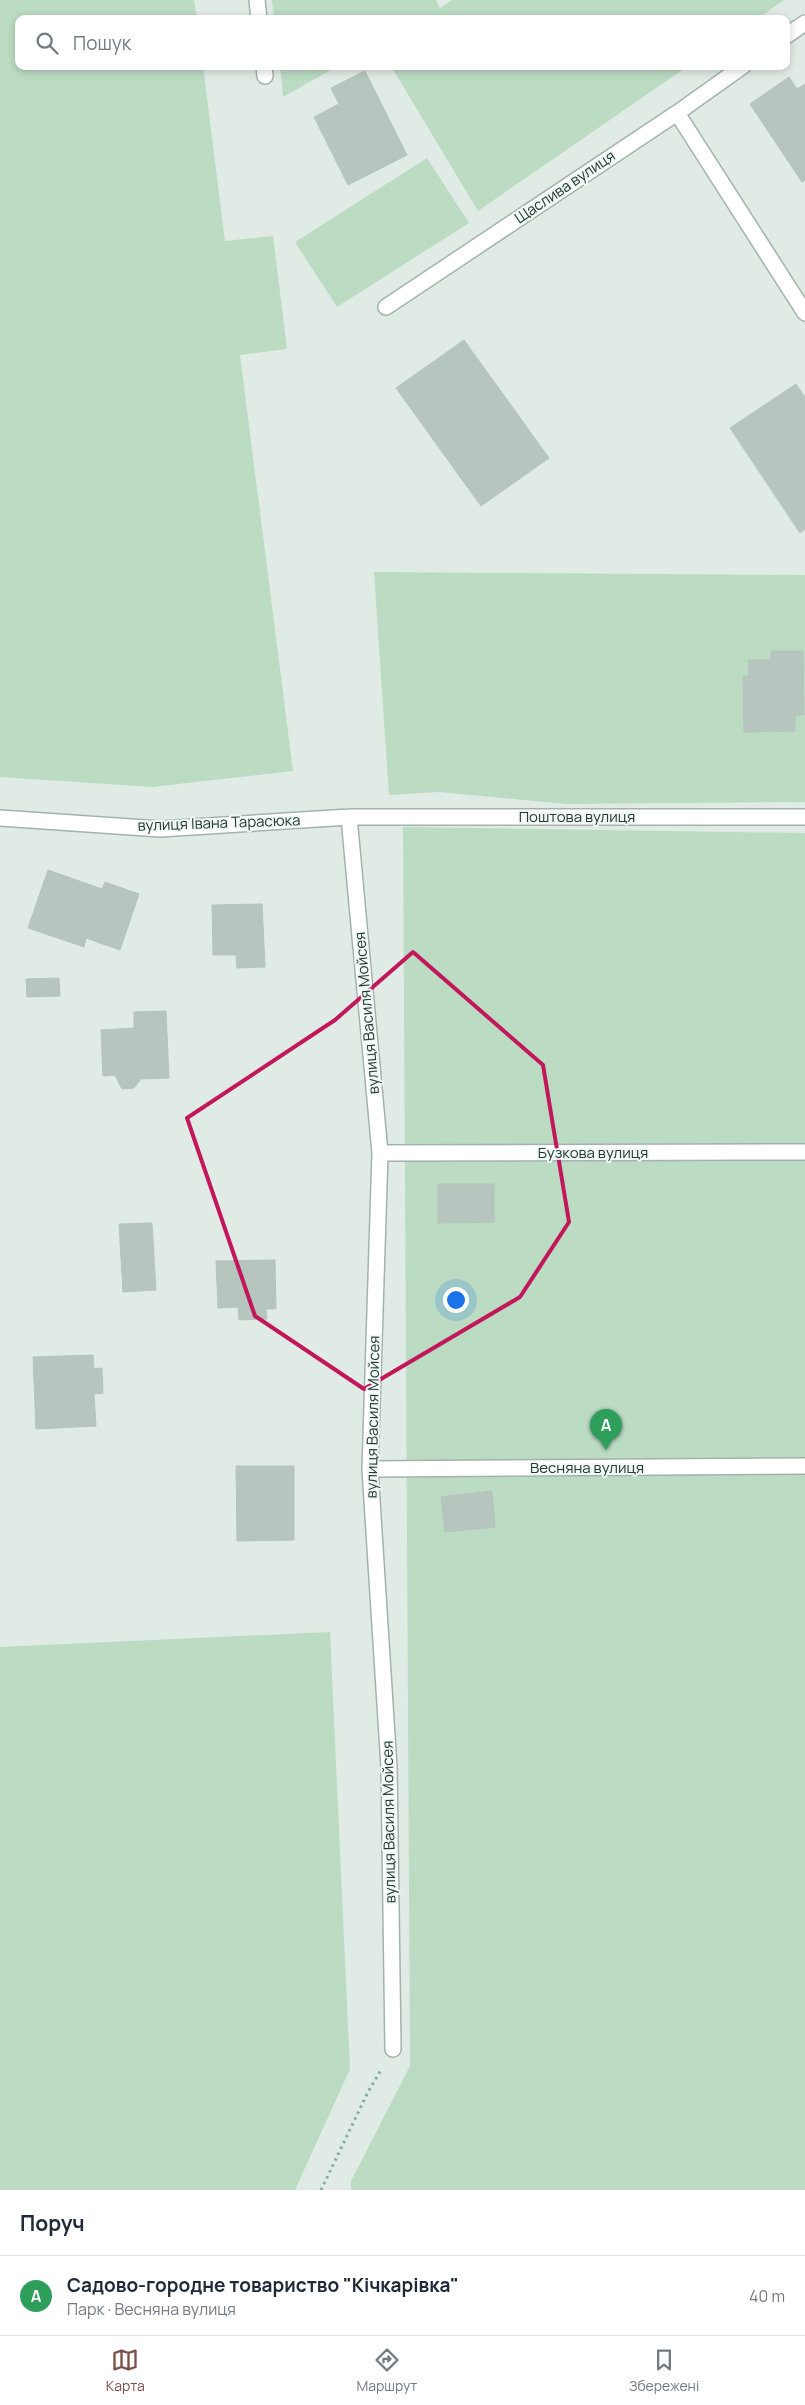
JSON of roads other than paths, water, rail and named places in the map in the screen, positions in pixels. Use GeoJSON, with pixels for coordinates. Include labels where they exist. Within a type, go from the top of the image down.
{"type":"FeatureCollection","features":[{"type":"Feature","properties":{"kind":"street"},"geometry":{"type":"LineString","coordinates":[[257,0],[259,15]]}},
{"type":"Feature","properties":{"kind":"street"},"geometry":{"type":"LineString","coordinates":[[790,33],[805,23]]}},
{"type":"Feature","properties":{"kind":"street","name":"Щаслива вулиця"},"geometry":{"type":"LineString","coordinates":[[386,307],[737,70]]}},
{"type":"Feature","properties":{"kind":"street"},"geometry":{"type":"LineString","coordinates":[[676,113],[805,313]]}},
{"type":"Feature","properties":{"kind":"street","name":"Поштова вулиця"},"geometry":{"type":"LineString","coordinates":[[349,817],[805,817]]}},
{"type":"Feature","properties":{"kind":"street","name":"вулиця Івана Тарасюка"},"geometry":{"type":"LineString","coordinates":[[0,818],[160,829],[349,817]]}},
{"type":"Feature","properties":{"kind":"street","name":"вулиця Василя Мойсея"},"geometry":{"type":"LineString","coordinates":[[349,817],[380,1153],[370,1469],[389,1767],[393,2049]]}},
{"type":"Feature","properties":{"kind":"street","name":"Бузкова вулиця"},"geometry":{"type":"LineString","coordinates":[[380,1153],[805,1152]]}},
{"type":"Feature","properties":{"kind":"street","name":"Весняна вулиця"},"geometry":{"type":"LineString","coordinates":[[370,1469],[805,1466]]}},
{"type":"Feature","properties":{"kind":"place","name":"Садово-городне товариство \"Кічкарівка\""},"geometry":{"type":"Point","coordinates":[606,1450]}}]}
